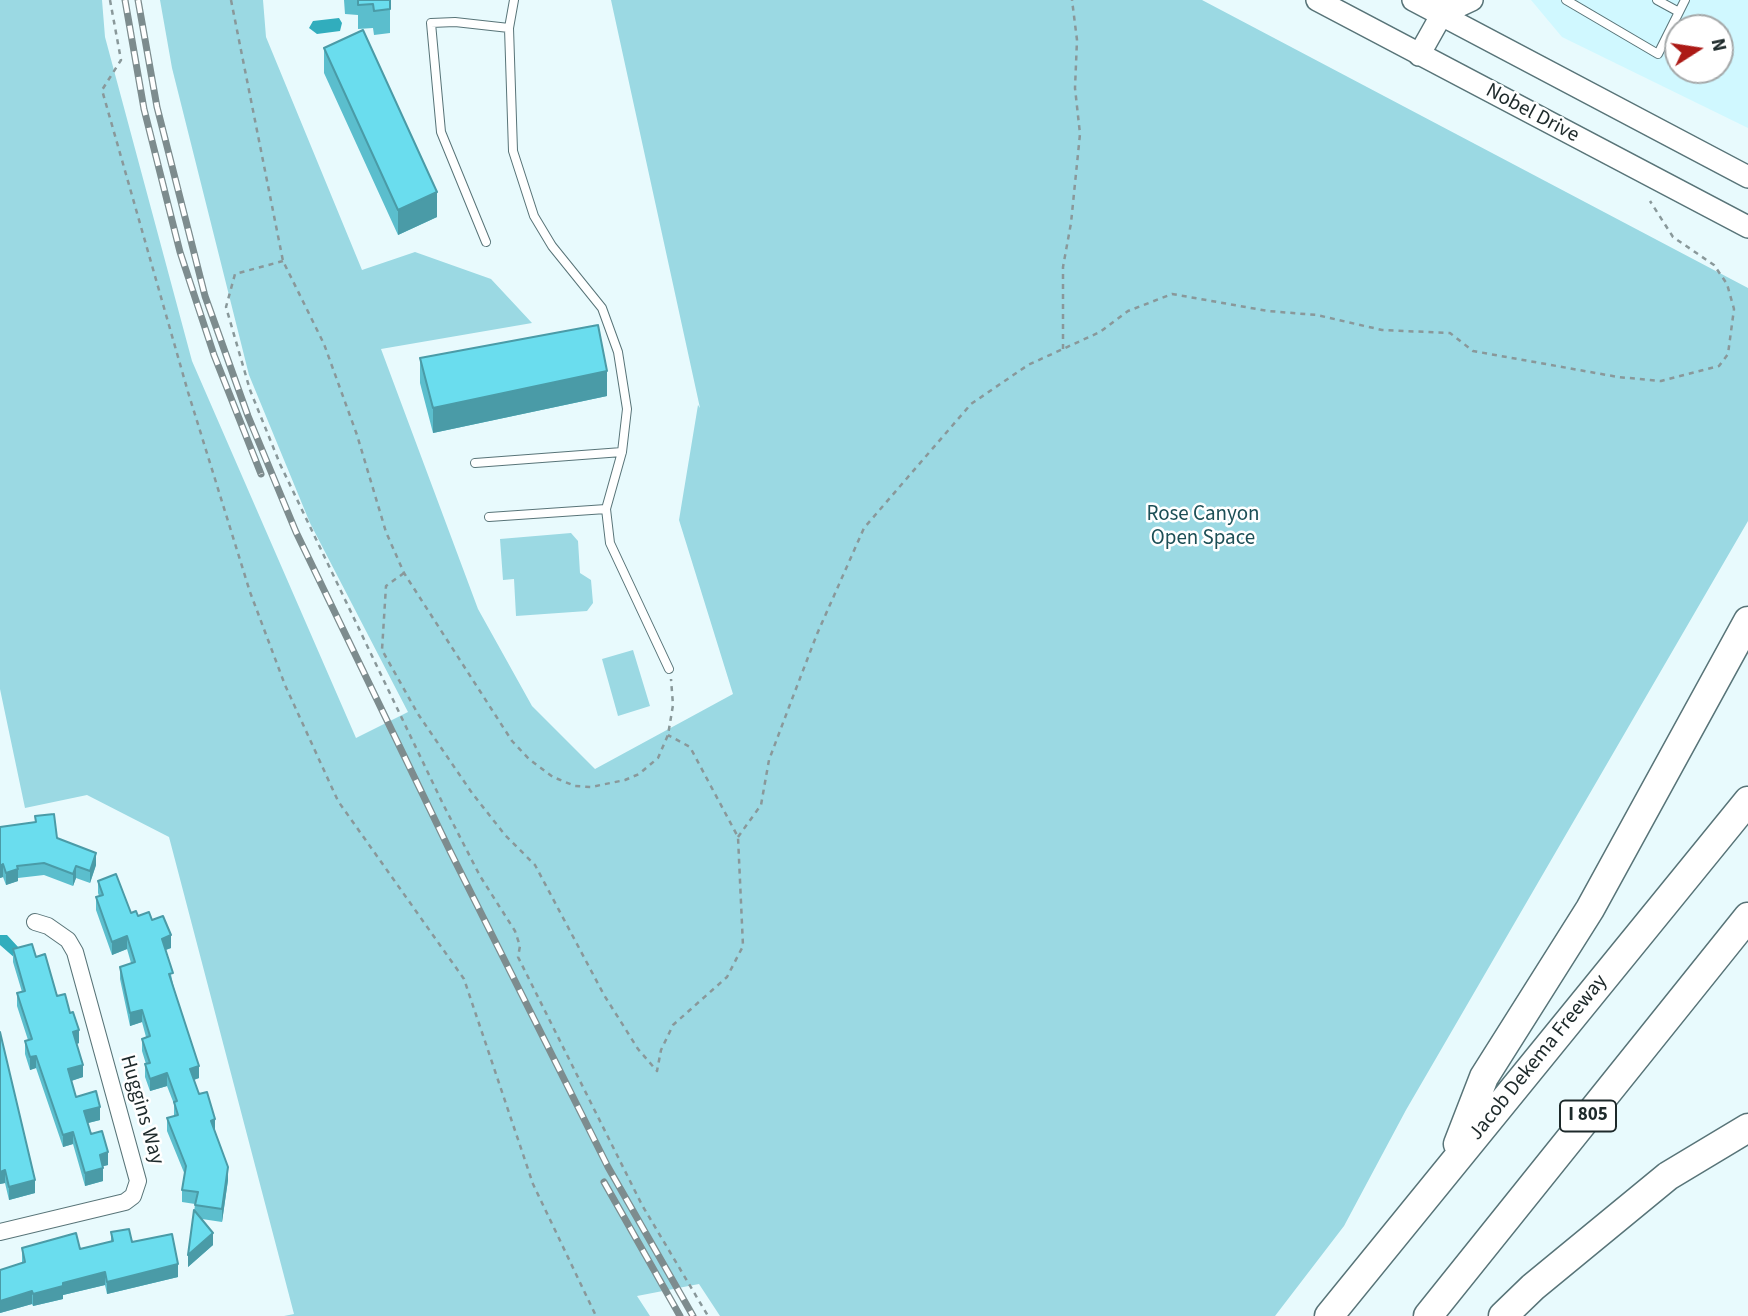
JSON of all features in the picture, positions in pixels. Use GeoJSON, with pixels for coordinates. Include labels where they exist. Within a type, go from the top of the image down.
{"type":"FeatureCollection","features":[{"type":"Feature","properties":{"kind":"highway"},"geometry":{"type":"LineString","coordinates":[[1449,1168],[1484,1077],[1588,913],[1748,621]]}},
{"type":"Feature","properties":{"kind":"highway","name":"Jacob Dekema Freeway"},"geometry":{"type":"LineString","coordinates":[[1329,1316],[1748,801]]}},
{"type":"Feature","properties":{"kind":"highway","name":"I 805"},"geometry":{"type":"LineString","coordinates":[[1428,1316],[1748,917]]}},
{"type":"Feature","properties":{"kind":"highway"},"geometry":{"type":"LineString","coordinates":[[1503,1316],[1533,1287],[1668,1176],[1748,1128]]}},
{"type":"Feature","properties":{"kind":"main road","name":"Nobel Drive"},"geometry":{"type":"LineString","coordinates":[[1317,0],[1748,227]]}},
{"type":"Feature","properties":{"kind":"main road","name":"Nobel Drive"},"geometry":{"type":"LineString","coordinates":[[1413,0],[1442,7],[1567,84],[1748,177]]}},
{"type":"Feature","properties":{"kind":"main road"},"geometry":{"type":"LineString","coordinates":[[1419,55],[1442,7],[1472,0]]}},
{"type":"Feature","properties":{"kind":"street","name":"Huggins Way"},"geometry":{"type":"LineString","coordinates":[[0,1232],[125,1202],[133,1196],[138,1181],[75,952],[68,940],[48,926],[34,922]]}},
{"type":"Feature","properties":{"kind":"lane"},"geometry":{"type":"LineString","coordinates":[[514,0],[509,28],[513,150],[534,216],[552,246],[602,308],[618,352],[627,409],[622,452],[606,509],[610,544],[669,669]]}},
{"type":"Feature","properties":{"kind":"lane"},"geometry":{"type":"LineString","coordinates":[[1566,0],[1658,54],[1685,0]]}},
{"type":"Feature","properties":{"kind":"lane"},"geometry":{"type":"LineString","coordinates":[[1657,0],[1679,12]]}},
{"type":"Feature","properties":{"kind":"lane"},"geometry":{"type":"LineString","coordinates":[[486,243],[441,132],[431,23],[455,22],[509,28]]}},
{"type":"Feature","properties":{"kind":"lane"},"geometry":{"type":"LineString","coordinates":[[475,463],[622,452]]}},
{"type":"Feature","properties":{"kind":"lane"},"geometry":{"type":"LineString","coordinates":[[489,517],[606,509]]}},
{"type":"Feature","properties":{"kind":"path"},"geometry":{"type":"LineString","coordinates":[[110,0],[121,60],[102,90],[184,379],[250,592],[285,685],[338,801],[464,979],[533,1184],[596,1316]]}},
{"type":"Feature","properties":{"kind":"path"},"geometry":{"type":"LineString","coordinates":[[231,0],[283,261],[324,344],[357,435],[386,532],[404,573],[512,741],[529,759],[553,777],[575,786],[592,787],[639,774],[658,758],[668,735],[673,705],[669,669]]}},
{"type":"Feature","properties":{"kind":"path"},"geometry":{"type":"LineString","coordinates":[[1063,349],[1063,267],[1072,223],[1080,134],[1075,88],[1077,40],[1072,0]]}},
{"type":"Feature","properties":{"kind":"path"},"geometry":{"type":"LineString","coordinates":[[738,837],[761,804],[777,739],[817,634],[864,528],[971,404],[1028,365],[1100,332],[1128,311],[1172,294],[1268,311],[1317,315],[1382,330],[1450,333],[1473,351],[1618,377],[1661,381],[1719,366],[1728,354],[1733,317],[1727,284],[1713,265],[1673,237],[1650,201]]}},
{"type":"Feature","properties":{"kind":"path"},"geometry":{"type":"LineString","coordinates":[[283,261],[235,274],[226,307],[250,390],[275,451],[443,804],[480,876],[515,931],[520,946],[518,957],[642,1205],[708,1316]]}},
{"type":"Feature","properties":{"kind":"path"},"geometry":{"type":"LineString","coordinates":[[404,573],[386,586],[382,650],[418,714],[472,793],[505,835],[535,865],[604,995],[638,1049],[657,1071],[661,1049],[673,1026],[727,977],[743,946],[738,837],[690,747],[668,735]]}},
{"type":"Feature","properties":{"kind":"shaded area"},"geometry":{"type":"Polygon","coordinates":[[[1531,0],[1748,0],[1748,128],[1562,37],[1531,0]]]}},
{"type":"Feature","properties":{"kind":"shaded area"},"geometry":{"type":"Polygon","coordinates":[[[339,18],[342,23],[340,31],[317,34],[309,28],[313,21],[339,18]]]}},
{"type":"Feature","properties":{"kind":"shaded area"},"geometry":{"type":"Polygon","coordinates":[[[0,935],[7,935],[19,948],[16,959],[0,945],[0,935]]]}},
{"type":"Feature","properties":{"kind":"green space","name":"Rose Canyon Open Space"},"geometry":{"type":"Polygon","coordinates":[[[0,0],[102,0],[105,37],[192,361],[356,738],[408,712],[310,523],[249,375],[172,68],[160,0],[263,0],[266,37],[362,270],[415,252],[491,279],[532,323],[381,349],[478,609],[532,706],[595,769],[733,694],[679,520],[698,405],[700,408],[611,0],[1202,0],[1748,288],[1748,521],[1406,1110],[1344,1226],[1275,1316],[720,1316],[699,1284],[637,1296],[650,1316],[284,1316],[294,1314],[169,837],[87,795],[25,808],[0,689],[0,0]]]}},
{"type":"Feature","properties":{"kind":"green space"},"geometry":{"type":"Polygon","coordinates":[[[571,533],[578,541],[580,573],[591,580],[593,603],[587,611],[516,616],[514,579],[503,580],[500,539],[571,533]]]}},
{"type":"Feature","properties":{"kind":"green space"},"geometry":{"type":"Polygon","coordinates":[[[633,650],[650,706],[618,716],[602,659],[633,650]]]}},
{"type":"Feature","properties":{"kind":"building"},"geometry":{"type":"Polygon","coordinates":[[[358,0],[390,0],[390,9],[374,11],[373,4],[358,5],[358,0]]]}},
{"type":"Feature","properties":{"kind":"building"},"geometry":{"type":"Polygon","coordinates":[[[363,30],[437,192],[398,210],[324,48],[363,30]]]}},
{"type":"Feature","properties":{"kind":"building"},"geometry":{"type":"Polygon","coordinates":[[[598,325],[607,371],[433,408],[420,358],[598,325]]]}},
{"type":"Feature","properties":{"kind":"building"},"geometry":{"type":"Polygon","coordinates":[[[54,814],[57,838],[96,853],[90,871],[76,866],[73,874],[44,863],[17,866],[18,869],[6,873],[3,864],[0,866],[0,827],[36,822],[35,816],[54,814]]]}},
{"type":"Feature","properties":{"kind":"building"},"geometry":{"type":"Polygon","coordinates":[[[116,874],[131,913],[136,911],[138,916],[149,912],[152,920],[163,916],[171,935],[162,939],[173,973],[169,974],[199,1066],[190,1069],[199,1094],[207,1092],[215,1119],[211,1121],[228,1167],[222,1209],[195,1205],[198,1192],[182,1190],[186,1166],[167,1118],[178,1115],[174,1102],[177,1101],[167,1073],[150,1079],[145,1064],[150,1063],[142,1039],[150,1036],[142,1010],[130,1013],[120,967],[135,962],[127,936],[112,942],[96,897],[103,895],[98,881],[116,874]]]}},
{"type":"Feature","properties":{"kind":"building"},"geometry":{"type":"Polygon","coordinates":[[[32,944],[36,957],[45,954],[57,996],[65,994],[70,1013],[73,1012],[79,1030],[73,1032],[83,1065],[68,1069],[76,1097],[96,1091],[100,1107],[84,1111],[91,1134],[102,1131],[108,1152],[100,1155],[103,1168],[85,1173],[73,1132],[63,1135],[36,1056],[30,1057],[25,1041],[32,1039],[17,993],[25,991],[13,949],[32,944]]]}},
{"type":"Feature","properties":{"kind":"building"},"geometry":{"type":"Polygon","coordinates":[[[0,1032],[35,1180],[9,1187],[5,1170],[0,1172],[0,1032]]]}},
{"type":"Feature","properties":{"kind":"building"},"geometry":{"type":"Polygon","coordinates":[[[194,1210],[213,1233],[188,1255],[194,1210]]]}},
{"type":"Feature","properties":{"kind":"building"},"geometry":{"type":"Polygon","coordinates":[[[129,1229],[132,1242],[172,1234],[178,1264],[107,1282],[105,1272],[63,1283],[63,1286],[33,1294],[32,1291],[0,1301],[0,1270],[25,1262],[22,1248],[76,1233],[80,1249],[113,1241],[111,1232],[129,1229]]]}},
{"type":"Feature","properties":{"kind":"railway"},"geometry":{"type":"LineString","coordinates":[[125,0],[144,109],[180,252],[214,355],[261,474]]}},
{"type":"Feature","properties":{"kind":"railway"},"geometry":{"type":"LineString","coordinates":[[138,0],[157,107],[205,296],[248,416],[296,532],[451,853],[608,1167],[693,1316]]}},
{"type":"Feature","properties":{"kind":"railway"},"geometry":{"type":"LineString","coordinates":[[604,1182],[680,1316]]}}]}
